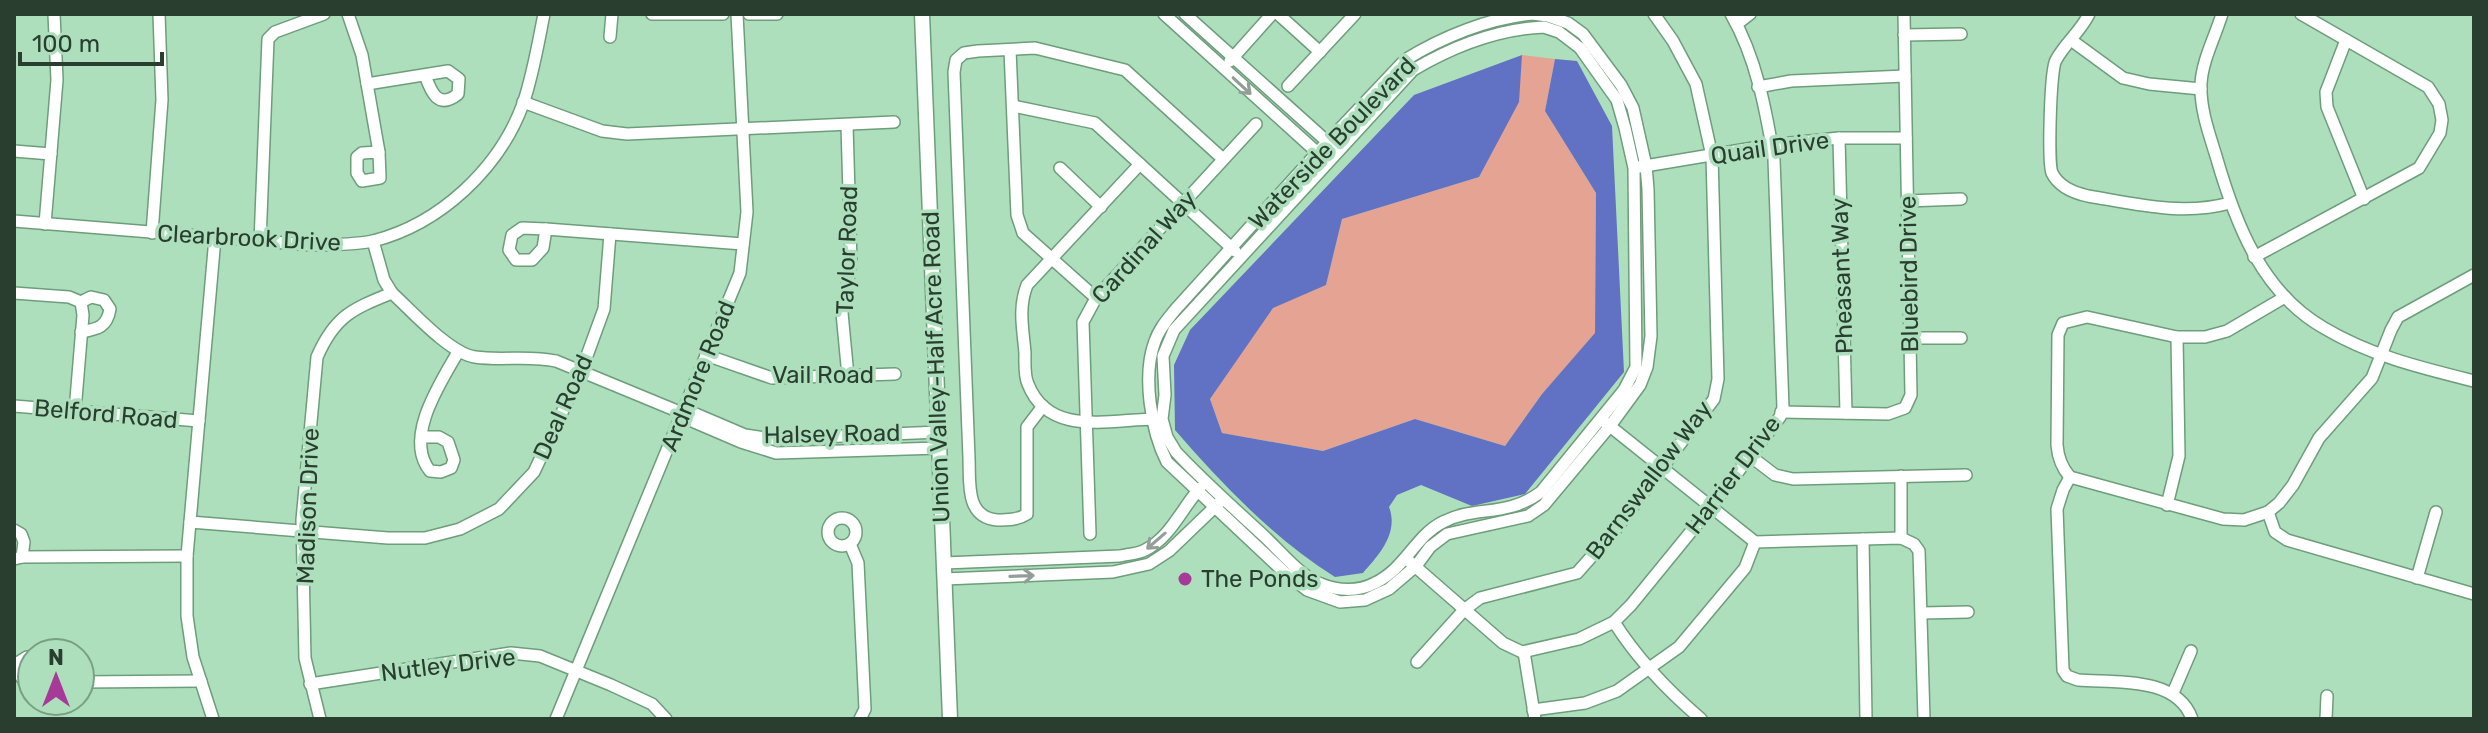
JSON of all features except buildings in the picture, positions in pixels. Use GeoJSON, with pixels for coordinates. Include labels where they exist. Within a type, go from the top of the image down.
{"type":"FeatureCollection","features":[{"type":"Feature","properties":{"kind":"street"},"geometry":{"type":"LineString","coordinates":[[45,224],[57,80],[54,14]]}},
{"type":"Feature","properties":{"kind":"street"},"geometry":{"type":"LineString","coordinates":[[152,233],[162,100],[159,14]]}},
{"type":"Feature","properties":{"kind":"street"},"geometry":{"type":"LineString","coordinates":[[260,242],[268,39],[275,32],[324,14]]}},
{"type":"Feature","properties":{"kind":"street"},"geometry":{"type":"LineString","coordinates":[[348,14],[362,55],[379,152]]}},
{"type":"Feature","properties":{"kind":"street","name":"Clearbrook Drive"},"geometry":{"type":"LineString","coordinates":[[14,221],[260,242],[330,245],[373,241],[413,225],[459,196],[485,169],[507,139],[523,102],[544,14]]}},
{"type":"Feature","properties":{"kind":"street"},"geometry":{"type":"LineString","coordinates":[[610,37],[612,14]]}},
{"type":"Feature","properties":{"kind":"street"},"geometry":{"type":"LineString","coordinates":[[652,14],[723,14]]}},
{"type":"Feature","properties":{"kind":"street","name":"Ardmore Road"},"geometry":{"type":"LineString","coordinates":[[556,719],[740,273],[747,212],[737,14]]}},
{"type":"Feature","properties":{"kind":"street"},"geometry":{"type":"LineString","coordinates":[[749,14],[777,14]]}},
{"type":"Feature","properties":{"kind":"street","name":"Union Valley-Half Acre Road"},"geometry":{"type":"LineString","coordinates":[[922,14],[950,719]]}},
{"type":"Feature","properties":{"kind":"street"},"geometry":{"type":"LineString","coordinates":[[1164,14],[1328,162]]}},
{"type":"Feature","properties":{"kind":"street"},"geometry":{"type":"LineString","coordinates":[[1185,14],[1333,146]]}},
{"type":"Feature","properties":{"kind":"street"},"geometry":{"type":"LineString","coordinates":[[1223,68],[1272,14]]}},
{"type":"Feature","properties":{"kind":"street"},"geometry":{"type":"LineString","coordinates":[[1278,14],[1320,52]]}},
{"type":"Feature","properties":{"kind":"street"},"geometry":{"type":"LineString","coordinates":[[1288,86],[1355,14]]}},
{"type":"Feature","properties":{"kind":"street","name":"Barnswallow Way"},"geometry":{"type":"LineString","coordinates":[[1417,662],[1464,610],[1480,598],[1577,573],[1616,529],[1714,399],[1718,379],[1712,156],[1696,84],[1673,41],[1654,14]]}},
{"type":"Feature","properties":{"kind":"street"},"geometry":{"type":"LineString","coordinates":[[1734,19],[1750,14]]}},
{"type":"Feature","properties":{"kind":"street","name":"Bluebird Drive"},"geometry":{"type":"LineString","coordinates":[[1781,412],[1888,414],[1905,408],[1911,395],[1904,14]]}},
{"type":"Feature","properties":{"kind":"street"},"geometry":{"type":"LineString","coordinates":[[2089,14],[2054,61],[2051,78],[2051,171],[2062,185],[2074,193],[2178,211],[2207,210],[2230,203]]}},
{"type":"Feature","properties":{"kind":"street"},"geometry":{"type":"LineString","coordinates":[[2222,14],[2204,66],[2201,89],[2204,115],[2230,203],[2254,257],[2285,297],[2321,327],[2380,355],[2474,381]]}},
{"type":"Feature","properties":{"kind":"street"},"geometry":{"type":"LineString","coordinates":[[2254,257],[2419,168],[2440,133],[2442,120],[2439,104],[2428,87],[2301,14]]}},
{"type":"Feature","properties":{"kind":"street","name":"Harrier Drive"},"geometry":{"type":"LineString","coordinates":[[1524,652],[1579,639],[1614,622],[1711,507],[1781,412],[1771,145],[1744,36],[1734,19]]}},
{"type":"Feature","properties":{"kind":"street","name":"Waterside Boulevard"},"geometry":{"type":"LineString","coordinates":[[1480,26],[1544,27],[1559,32],[1580,48],[1617,100],[1640,167],[1651,336],[1647,367],[1640,385],[1544,505],[1528,516],[1447,534],[1411,563],[1389,589],[1365,600],[1340,602],[1307,590],[1167,462],[1157,443],[1150,360],[1154,342],[1168,318],[1317,153],[1333,146],[1413,70],[1480,26]]}},
{"type":"Feature","properties":{"kind":"street"},"geometry":{"type":"LineString","coordinates":[[1904,35],[1961,34]]}},
{"type":"Feature","properties":{"kind":"street"},"geometry":{"type":"LineString","coordinates":[[2071,40],[2123,78],[2201,89]]}},
{"type":"Feature","properties":{"kind":"street"},"geometry":{"type":"LineString","coordinates":[[2346,40],[2326,92],[2327,107],[2364,199]]}},
{"type":"Feature","properties":{"kind":"street"},"geometry":{"type":"LineString","coordinates":[[1043,406],[1027,427],[1027,514],[1005,520],[990,519],[972,505],[954,72],[956,60],[964,53],[1035,48],[1125,70],[1223,159]]}},
{"type":"Feature","properties":{"kind":"street"},"geometry":{"type":"LineString","coordinates":[[1010,50],[1017,215],[1023,233],[1096,298]]}},
{"type":"Feature","properties":{"kind":"street"},"geometry":{"type":"LineString","coordinates":[[367,84],[425,75]]}},
{"type":"Feature","properties":{"kind":"street"},"geometry":{"type":"LineString","coordinates":[[1758,87],[1791,81],[1905,76]]}},
{"type":"Feature","properties":{"kind":"street"},"geometry":{"type":"LineString","coordinates":[[523,102],[602,131],[627,134],[894,122]]}},
{"type":"Feature","properties":{"kind":"street"},"geometry":{"type":"LineString","coordinates":[[1013,106],[1095,123],[1242,257]]}},
{"type":"Feature","properties":{"kind":"street","name":"Cardinal Way"},"geometry":{"type":"LineString","coordinates":[[1090,534],[1083,322],[1096,298],[1256,124]]}},
{"type":"Feature","properties":{"kind":"street","name":"Taylor Road"},"geometry":{"type":"LineString","coordinates":[[847,125],[851,263],[842,313],[848,376]]}},
{"type":"Feature","properties":{"kind":"street","name":"Quail Drive"},"geometry":{"type":"LineString","coordinates":[[1640,167],[1771,145],[1839,138],[1906,138]]}},
{"type":"Feature","properties":{"kind":"street","name":"Pheasant Way"},"geometry":{"type":"LineString","coordinates":[[1839,138],[1846,413]]}},
{"type":"Feature","properties":{"kind":"street","name":"Waterside Boulevard"},"geometry":{"type":"LineString","coordinates":[[1333,146],[1328,162],[1174,330],[1163,356],[1165,395],[1157,419],[1176,452],[1290,561],[1319,583],[1340,589],[1357,589],[1375,583],[1411,563],[1425,535],[1443,522],[1467,514],[1509,509],[1527,502],[1541,492],[1624,390],[1636,367],[1640,167]]}},
{"type":"Feature","properties":{"kind":"street"},"geometry":{"type":"LineString","coordinates":[[14,151],[51,154]]}},
{"type":"Feature","properties":{"kind":"street"},"geometry":{"type":"LineString","coordinates":[[1140,164],[1027,285],[1021,302],[1027,384],[1043,406],[1062,420],[1157,419]]}},
{"type":"Feature","properties":{"kind":"street"},"geometry":{"type":"LineString","coordinates":[[1060,168],[1101,207]]}},
{"type":"Feature","properties":{"kind":"street"},"geometry":{"type":"LineString","coordinates":[[1907,201],[1961,199]]}},
{"type":"Feature","properties":{"kind":"street"},"geometry":{"type":"LineString","coordinates":[[546,229],[743,244]]}},
{"type":"Feature","properties":{"kind":"street","name":"Deal Road"},"geometry":{"type":"LineString","coordinates":[[190,522],[388,538],[425,538],[460,529],[499,509],[534,472],[581,372],[604,309],[610,234]]}},
{"type":"Feature","properties":{"kind":"street"},"geometry":{"type":"LineString","coordinates":[[213,719],[193,657],[187,616],[187,556],[215,238]]}},
{"type":"Feature","properties":{"kind":"street"},"geometry":{"type":"LineString","coordinates":[[373,241],[384,280],[392,293],[458,352],[428,406],[422,437]]}},
{"type":"Feature","properties":{"kind":"street"},"geometry":{"type":"LineString","coordinates":[[2285,297],[2227,331],[2205,337],[2177,337],[2087,317],[2063,323],[2058,335],[2057,445],[2058,458],[2070,477],[2208,516],[2244,520],[2268,512],[2293,485],[2319,438],[2365,389],[2398,317],[2474,275]]}},
{"type":"Feature","properties":{"kind":"street"},"geometry":{"type":"LineString","coordinates":[[14,293],[69,297],[81,302],[91,297],[104,300],[110,309],[108,320],[101,328],[81,332]]}},
{"type":"Feature","properties":{"kind":"street","name":"Madison Drive"},"geometry":{"type":"LineString","coordinates":[[320,719],[305,658],[302,531],[317,357],[327,333],[356,307],[392,293]]}},
{"type":"Feature","properties":{"kind":"street"},"geometry":{"type":"LineString","coordinates":[[75,411],[81,302]]}},
{"type":"Feature","properties":{"kind":"street"},"geometry":{"type":"LineString","coordinates":[[2167,505],[2179,456],[2177,337]]}},
{"type":"Feature","properties":{"kind":"street"},"geometry":{"type":"LineString","coordinates":[[1910,338],[1961,338]]}},
{"type":"Feature","properties":{"kind":"street","name":"Halsey Road"},"geometry":{"type":"LineString","coordinates":[[458,352],[476,358],[534,356],[556,361],[682,413],[691,412],[745,435],[772,439],[939,432]]}},
{"type":"Feature","properties":{"kind":"street","name":"Vail Road"},"geometry":{"type":"LineString","coordinates":[[706,355],[772,378],[895,374]]}},
{"type":"Feature","properties":{"kind":"street","name":"Belford Road"},"geometry":{"type":"LineString","coordinates":[[14,406],[199,421]]}},
{"type":"Feature","properties":{"kind":"street","name":"Halsey Road"},"geometry":{"type":"LineString","coordinates":[[682,413],[685,418],[741,442],[776,453],[939,448]]}},
{"type":"Feature","properties":{"kind":"street"},"geometry":{"type":"LineString","coordinates":[[1600,417],[1755,542],[1901,538],[1914,544],[1919,551],[1924,719]]}},
{"type":"Feature","properties":{"kind":"street"},"geometry":{"type":"LineString","coordinates":[[864,435],[861,444],[866,451]]}},
{"type":"Feature","properties":{"kind":"street"},"geometry":{"type":"LineString","coordinates":[[1750,456],[1775,475],[1793,479],[1966,475]]}},
{"type":"Feature","properties":{"kind":"street"},"geometry":{"type":"LineString","coordinates":[[1901,476],[1901,538]]}},
{"type":"Feature","properties":{"kind":"street"},"geometry":{"type":"LineString","coordinates":[[2070,477],[2057,509],[2063,670],[2067,676],[2078,680],[2153,687],[2173,693],[2188,706],[2192,719]]}},
{"type":"Feature","properties":{"kind":"street"},"geometry":{"type":"LineString","coordinates":[[944,563],[1120,556],[1144,551],[1177,520],[1196,491],[1206,482]]}},
{"type":"Feature","properties":{"kind":"street"},"geometry":{"type":"LineString","coordinates":[[944,579],[1113,572],[1149,564],[1169,551],[1223,498]]}},
{"type":"Feature","properties":{"kind":"street"},"geometry":{"type":"LineString","coordinates":[[2268,512],[2275,532],[2287,540],[2474,594]]}},
{"type":"Feature","properties":{"kind":"street"},"geometry":{"type":"LineString","coordinates":[[2417,578],[2436,512]]}},
{"type":"Feature","properties":{"kind":"street"},"geometry":{"type":"LineString","coordinates":[[14,530],[21,534],[24,542],[18,558],[187,556]]}},
{"type":"Feature","properties":{"kind":"street"},"geometry":{"type":"LineString","coordinates":[[1863,539],[1866,719]]}},
{"type":"Feature","properties":{"kind":"street"},"geometry":{"type":"LineString","coordinates":[[1411,563],[1503,643],[1524,652],[1534,715],[1585,703],[1617,691],[1679,647],[1745,568],[1755,542]]}},
{"type":"Feature","properties":{"kind":"street"},"geometry":{"type":"LineString","coordinates":[[850,544],[858,563],[865,709],[860,719]]}},
{"type":"Feature","properties":{"kind":"street"},"geometry":{"type":"LineString","coordinates":[[1922,613],[1968,612]]}},
{"type":"Feature","properties":{"kind":"street"},"geometry":{"type":"LineString","coordinates":[[1614,622],[1648,669],[1701,719]]}},
{"type":"Feature","properties":{"kind":"street"},"geometry":{"type":"LineString","coordinates":[[2173,693],[2191,651]]}},
{"type":"Feature","properties":{"kind":"street","name":"Nutley Drive"},"geometry":{"type":"LineString","coordinates":[[310,684],[511,653],[540,656],[576,671],[652,704],[666,719]]}},
{"type":"Feature","properties":{"kind":"street"},"geometry":{"type":"LineString","coordinates":[[96,682],[201,681]]}},
{"type":"Feature","properties":{"kind":"street"},"geometry":{"type":"LineString","coordinates":[[2326,719],[2327,696]]}},
{"type":"Feature","properties":{"kind":"shaded area"},"geometry":{"type":"Polygon","coordinates":[[[1522,55],[1555,59],[1545,111],[1596,193],[1595,334],[1542,394],[1505,446],[1415,419],[1323,451],[1222,433],[1210,399],[1273,307],[1326,285],[1342,219],[1479,177],[1518,102],[1522,55]]]}},
{"type":"Feature","properties":{"kind":"water"},"geometry":{"type":"Polygon","coordinates":[[[1522,55],[1519,102],[1479,177],[1342,219],[1326,285],[1273,308],[1210,399],[1222,433],[1323,451],[1415,419],[1505,446],[1542,394],[1595,333],[1596,193],[1545,111],[1555,59],[1577,61],[1612,126],[1624,372],[1525,494],[1472,506],[1421,485],[1397,495],[1389,507],[1389,535],[1375,559],[1363,573],[1335,577],[1312,562],[1250,510],[1175,430],[1174,365],[1190,330],[1414,95],[1522,55]]]}},
{"type":"Feature","properties":{"kind":"place","name":"The Ponds"},"geometry":{"type":"Point","coordinates":[1185,579]}}]}
